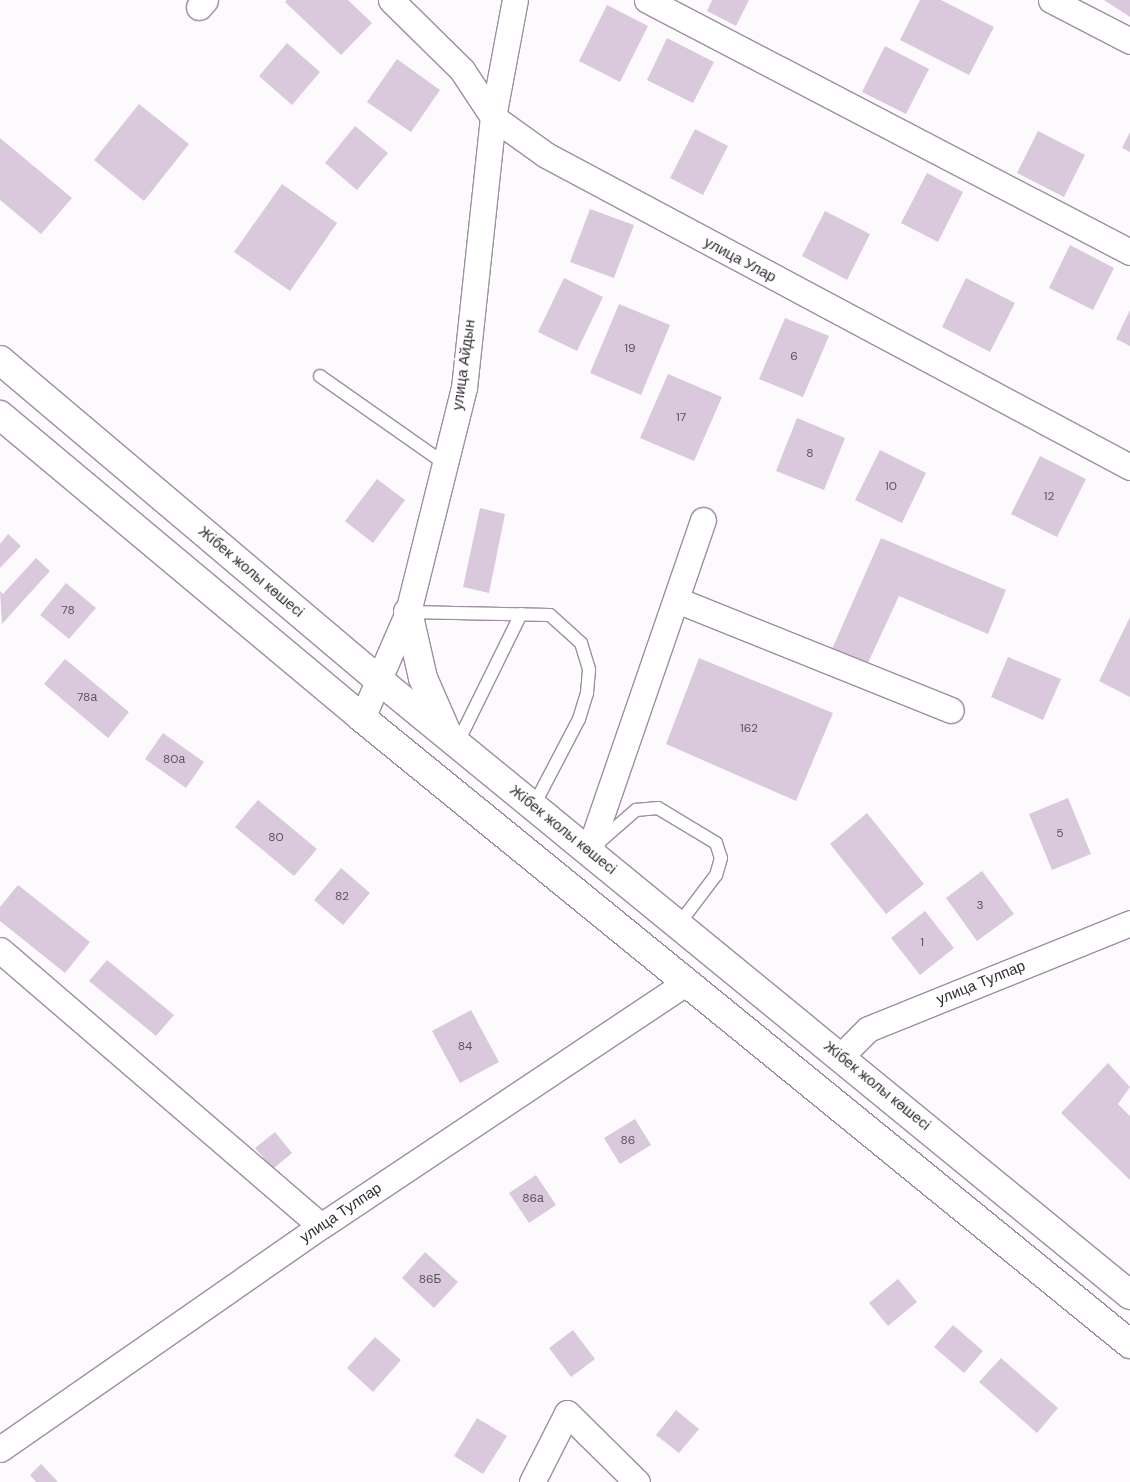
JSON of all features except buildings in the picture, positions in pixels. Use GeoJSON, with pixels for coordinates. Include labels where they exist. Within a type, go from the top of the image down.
{"type":"FeatureCollection","features":[{"type":"Feature","properties":{"kind":"main road","name":"Жібек жолы көшесі"},"geometry":{"type":"LineString","coordinates":[[0,360],[379,680],[841,1056],[1130,1295]]}},
{"type":"Feature","properties":{"kind":"main road"},"geometry":{"type":"LineString","coordinates":[[0,415],[362,718],[1130,1344]]}},
{"type":"Feature","properties":{"kind":"main road"},"geometry":{"type":"LineString","coordinates":[[408,612],[424,678],[453,740]]}},
{"type":"Feature","properties":{"kind":"street","name":"улица Улар"},"geometry":{"type":"LineString","coordinates":[[391,0],[462,70],[493,117],[546,155],[1130,467]]}},
{"type":"Feature","properties":{"kind":"street","name":"улица Айдын"},"geometry":{"type":"LineString","coordinates":[[362,718],[408,612],[464,388],[493,117],[515,0]]}},
{"type":"Feature","properties":{"kind":"street"},"geometry":{"type":"LineString","coordinates":[[647,0],[1130,252]]}},
{"type":"Feature","properties":{"kind":"street"},"geometry":{"type":"LineString","coordinates":[[1051,0],[1130,41]]}},
{"type":"Feature","properties":{"kind":"street"},"geometry":{"type":"LineString","coordinates":[[589,851],[703,520]]}},
{"type":"Feature","properties":{"kind":"street"},"geometry":{"type":"LineString","coordinates":[[677,600],[950,710]]}},
{"type":"Feature","properties":{"kind":"street","name":"улица Тулпар"},"geometry":{"type":"LineString","coordinates":[[841,1056],[868,1029],[1130,923]]}},
{"type":"Feature","properties":{"kind":"street"},"geometry":{"type":"LineString","coordinates":[[0,950],[321,1226]]}},
{"type":"Feature","properties":{"kind":"street","name":"улица Тулпар"},"geometry":{"type":"LineString","coordinates":[[0,1449],[321,1226],[685,983]]}},
{"type":"Feature","properties":{"kind":"street"},"geometry":{"type":"LineString","coordinates":[[532,1482],[567,1414],[637,1482]]}},
{"type":"Feature","properties":{"kind":"lane"},"geometry":{"type":"LineString","coordinates":[[320,376],[445,464]]}},
{"type":"Feature","properties":{"kind":"lane"},"geometry":{"type":"LineString","coordinates":[[408,612],[550,615],[581,643],[589,670],[587,693],[579,719],[534,805]]}},
{"type":"Feature","properties":{"kind":"lane"},"geometry":{"type":"LineString","coordinates":[[453,740],[521,614]]}},
{"type":"Feature","properties":{"kind":"lane"},"geometry":{"type":"LineString","coordinates":[[589,851],[636,810],[658,808],[716,843],[721,858],[716,875],[679,924]]}}]}
